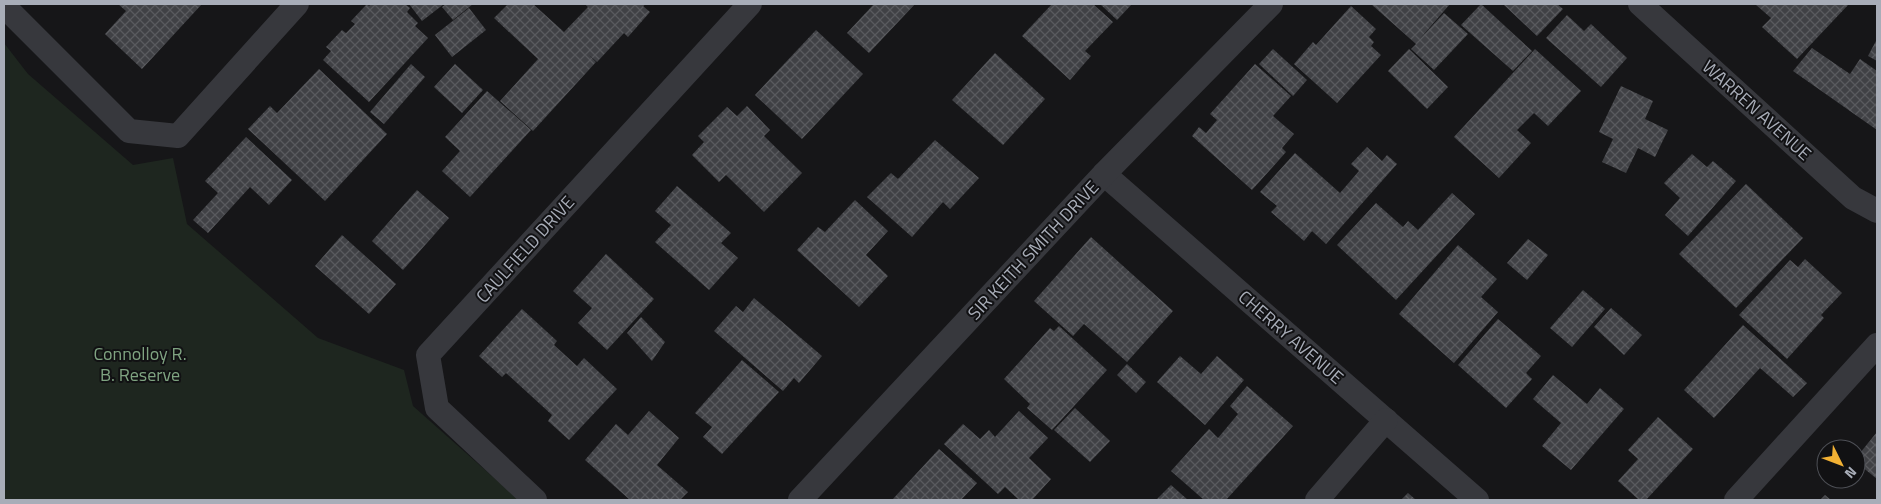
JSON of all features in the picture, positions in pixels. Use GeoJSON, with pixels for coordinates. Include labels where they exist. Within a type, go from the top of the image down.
{"type":"FeatureCollection","features":[{"type":"Feature","properties":{"kind":"street"},"geometry":{"type":"LineString","coordinates":[[6,4],[9,11],[129,131],[178,136],[297,4]]}},
{"type":"Feature","properties":{"kind":"street","name":"CAULFIELD DRIVE"},"geometry":{"type":"LineString","coordinates":[[536,500],[437,408],[428,355],[750,4]]}},
{"type":"Feature","properties":{"kind":"street","name":"SIR KEITH SMITH DRIVE"},"geometry":{"type":"LineString","coordinates":[[800,500],[1104,174],[1271,4]]}},
{"type":"Feature","properties":{"kind":"street","name":"WARREN AVENUE"},"geometry":{"type":"LineString","coordinates":[[1640,4],[1853,198],[1877,211]]}},
{"type":"Feature","properties":{"kind":"street","name":"CHERRY AVENUE"},"geometry":{"type":"LineString","coordinates":[[1104,174],[1477,500]]}},
{"type":"Feature","properties":{"kind":"street"},"geometry":{"type":"LineString","coordinates":[[1736,500],[1877,346]]}},
{"type":"Feature","properties":{"kind":"street"},"geometry":{"type":"LineString","coordinates":[[1317,500],[1386,420]]}},
{"type":"Feature","properties":{"kind":"green space","name":"Connolloy R. B. Reserve"},"geometry":{"type":"Polygon","coordinates":[[[4,43],[28,74],[133,165],[173,158],[187,224],[318,338],[404,370],[413,406],[519,500],[4,500],[4,43]]]}},
{"type":"Feature","properties":{"kind":"building"},"geometry":{"type":"Polygon","coordinates":[[[118,4],[202,4],[142,69],[105,34],[126,11],[118,4]]]}},
{"type":"Feature","properties":{"kind":"building"},"geometry":{"type":"Polygon","coordinates":[[[367,4],[369,6],[371,4],[405,4],[410,8],[407,12],[418,23],[415,26],[428,38],[369,102],[323,60],[331,51],[326,47],[342,30],[346,33],[355,24],[351,21],[367,4]]]}},
{"type":"Feature","properties":{"kind":"building"},"geometry":{"type":"Polygon","coordinates":[[[409,4],[444,4],[422,21],[409,4]]]}},
{"type":"Feature","properties":{"kind":"building"},"geometry":{"type":"Polygon","coordinates":[[[446,4],[473,4],[453,20],[442,7],[446,4]]]}},
{"type":"Feature","properties":{"kind":"building"},"geometry":{"type":"Polygon","coordinates":[[[508,4],[533,4],[564,32],[588,7],[585,4],[646,4],[643,6],[650,12],[628,37],[624,33],[597,62],[589,55],[596,62],[533,131],[500,101],[538,59],[494,18],[508,4]]]}},
{"type":"Feature","properties":{"kind":"building"},"geometry":{"type":"Polygon","coordinates":[[[874,4],[915,4],[869,53],[847,33],[874,4]]]}},
{"type":"Feature","properties":{"kind":"building"},"geometry":{"type":"Polygon","coordinates":[[[1052,4],[1093,4],[1113,22],[1085,51],[1091,56],[1070,80],[1022,36],[1052,4]]]}},
{"type":"Feature","properties":{"kind":"building"},"geometry":{"type":"Polygon","coordinates":[[[1100,4],[1132,4],[1117,20],[1100,4]]]}},
{"type":"Feature","properties":{"kind":"building"},"geometry":{"type":"Polygon","coordinates":[[[1371,4],[1450,4],[1418,41],[1444,13],[1468,34],[1434,70],[1411,49],[1416,44],[1371,4]]]}},
{"type":"Feature","properties":{"kind":"building"},"geometry":{"type":"Polygon","coordinates":[[[1481,4],[1532,51],[1513,71],[1461,25],[1481,4]]]}},
{"type":"Feature","properties":{"kind":"building"},"geometry":{"type":"Polygon","coordinates":[[[1503,4],[1557,4],[1563,9],[1537,36],[1503,4]]]}},
{"type":"Feature","properties":{"kind":"building"},"geometry":{"type":"Polygon","coordinates":[[[1755,4],[1849,4],[1797,59],[1762,27],[1771,18],[1755,4]]]}},
{"type":"Feature","properties":{"kind":"building"},"geometry":{"type":"Polygon","coordinates":[[[1351,6],[1376,29],[1369,37],[1374,42],[1371,46],[1381,55],[1337,103],[1294,64],[1313,42],[1316,45],[1351,6]]]}},
{"type":"Feature","properties":{"kind":"building"},"geometry":{"type":"Polygon","coordinates":[[[469,8],[486,30],[452,57],[435,35],[469,8]]]}},
{"type":"Feature","properties":{"kind":"building"},"geometry":{"type":"Polygon","coordinates":[[[1567,15],[1584,31],[1591,24],[1627,58],[1601,87],[1546,38],[1567,15]]]}},
{"type":"Feature","properties":{"kind":"building"},"geometry":{"type":"Polygon","coordinates":[[[816,30],[863,74],[802,139],[755,95],[816,30]]]}},
{"type":"Feature","properties":{"kind":"building"},"geometry":{"type":"Polygon","coordinates":[[[1877,39],[1877,61],[1868,56],[1877,39]]]}},
{"type":"Feature","properties":{"kind":"building"},"geometry":{"type":"Polygon","coordinates":[[[1812,48],[1850,74],[1860,59],[1877,71],[1877,130],[1793,71],[1812,48]]]}},
{"type":"Feature","properties":{"kind":"building"},"geometry":{"type":"Polygon","coordinates":[[[1273,49],[1307,80],[1293,96],[1259,64],[1273,49]]]}},
{"type":"Feature","properties":{"kind":"building"},"geometry":{"type":"Polygon","coordinates":[[[1409,49],[1448,87],[1427,109],[1388,71],[1409,49]]]}},
{"type":"Feature","properties":{"kind":"building"},"geometry":{"type":"Polygon","coordinates":[[[1535,49],[1581,91],[1548,126],[1534,113],[1517,130],[1531,143],[1499,178],[1454,137],[1535,49]]]}},
{"type":"Feature","properties":{"kind":"building"},"geometry":{"type":"Polygon","coordinates":[[[995,53],[1045,99],[1003,145],[952,100],[995,53]]]}},
{"type":"Feature","properties":{"kind":"building"},"geometry":{"type":"Polygon","coordinates":[[[411,64],[425,77],[384,124],[370,112],[411,64]]]}},
{"type":"Feature","properties":{"kind":"building"},"geometry":{"type":"Polygon","coordinates":[[[455,64],[483,90],[462,113],[434,87],[455,64]]]}},
{"type":"Feature","properties":{"kind":"building"},"geometry":{"type":"Polygon","coordinates":[[[1255,64],[1291,96],[1273,116],[1294,134],[1282,148],[1286,152],[1252,190],[1192,136],[1199,127],[1206,133],[1217,120],[1210,114],[1255,64]]]}},
{"type":"Feature","properties":{"kind":"building"},"geometry":{"type":"Polygon","coordinates":[[[319,69],[387,134],[325,201],[248,129],[270,106],[277,113],[319,69]]]}},
{"type":"Feature","properties":{"kind":"building"},"geometry":{"type":"Polygon","coordinates":[[[1621,86],[1653,101],[1645,119],[1668,130],[1655,157],[1638,148],[1626,173],[1602,162],[1613,139],[1599,132],[1621,86]]]}},
{"type":"Feature","properties":{"kind":"building"},"geometry":{"type":"Polygon","coordinates":[[[487,91],[531,130],[470,197],[442,171],[460,151],[445,137],[487,91]]]}},
{"type":"Feature","properties":{"kind":"building"},"geometry":{"type":"Polygon","coordinates":[[[747,106],[770,130],[764,136],[802,173],[764,212],[726,175],[719,182],[692,155],[704,142],[698,136],[727,107],[737,116],[747,106]]]}},
{"type":"Feature","properties":{"kind":"building"},"geometry":{"type":"Polygon","coordinates":[[[246,137],[292,180],[269,205],[250,187],[208,233],[193,220],[218,193],[205,181],[246,137]]]}},
{"type":"Feature","properties":{"kind":"building"},"geometry":{"type":"Polygon","coordinates":[[[935,140],[979,178],[950,209],[943,202],[912,237],[867,197],[891,173],[898,179],[935,140]]]}},
{"type":"Feature","properties":{"kind":"building"},"geometry":{"type":"Polygon","coordinates":[[[1367,147],[1382,161],[1387,155],[1397,164],[1326,244],[1312,231],[1304,241],[1271,212],[1277,206],[1260,192],[1295,153],[1340,193],[1359,171],[1351,164],[1367,147]]]}},
{"type":"Feature","properties":{"kind":"building"},"geometry":{"type":"Polygon","coordinates":[[[1692,154],[1707,167],[1713,161],[1736,181],[1688,236],[1665,215],[1680,198],[1664,183],[1692,154]]]}},
{"type":"Feature","properties":{"kind":"building"},"geometry":{"type":"Polygon","coordinates":[[[1746,184],[1803,238],[1736,308],[1679,254],[1746,184]]]}},
{"type":"Feature","properties":{"kind":"building"},"geometry":{"type":"Polygon","coordinates":[[[677,186],[731,233],[721,243],[738,258],[709,290],[655,242],[671,225],[655,211],[677,186]]]}},
{"type":"Feature","properties":{"kind":"building"},"geometry":{"type":"Polygon","coordinates":[[[417,190],[449,218],[403,270],[372,241],[417,190]]]}},
{"type":"Feature","properties":{"kind":"building"},"geometry":{"type":"Polygon","coordinates":[[[1452,193],[1475,214],[1396,300],[1337,245],[1376,203],[1403,227],[1408,221],[1418,230],[1452,193]]]}},
{"type":"Feature","properties":{"kind":"building"},"geometry":{"type":"Polygon","coordinates":[[[855,200],[888,231],[866,255],[888,276],[859,307],[797,250],[818,227],[825,232],[855,200]]]}},
{"type":"Feature","properties":{"kind":"building"},"geometry":{"type":"Polygon","coordinates":[[[342,235],[396,284],[369,314],[315,266],[342,235]]]}},
{"type":"Feature","properties":{"kind":"building"},"geometry":{"type":"Polygon","coordinates":[[[1091,237],[1173,311],[1127,362],[1084,324],[1073,336],[1034,301],[1091,237]]]}},
{"type":"Feature","properties":{"kind":"building"},"geometry":{"type":"Polygon","coordinates":[[[1528,239],[1548,255],[1527,280],[1507,263],[1528,239]]]}},
{"type":"Feature","properties":{"kind":"building"},"geometry":{"type":"Polygon","coordinates":[[[1458,245],[1497,279],[1481,297],[1498,312],[1454,363],[1399,314],[1458,245]]]}},
{"type":"Feature","properties":{"kind":"building"},"geometry":{"type":"Polygon","coordinates":[[[606,254],[654,299],[607,350],[578,323],[592,308],[573,291],[606,254]]]}},
{"type":"Feature","properties":{"kind":"building"},"geometry":{"type":"Polygon","coordinates":[[[1805,259],[1842,293],[1821,315],[1824,318],[1787,359],[1739,315],[1790,260],[1798,267],[1805,259]]]}},
{"type":"Feature","properties":{"kind":"building"},"geometry":{"type":"Polygon","coordinates":[[[1583,290],[1605,309],[1572,347],[1550,328],[1583,290]]]}},
{"type":"Feature","properties":{"kind":"building"},"geometry":{"type":"Polygon","coordinates":[[[754,298],[822,356],[799,383],[794,378],[783,391],[714,331],[736,306],[743,312],[754,298]]]}},
{"type":"Feature","properties":{"kind":"building"},"geometry":{"type":"Polygon","coordinates":[[[1611,308],[1642,335],[1624,355],[1594,327],[1611,308]]]}},
{"type":"Feature","properties":{"kind":"building"},"geometry":{"type":"Polygon","coordinates":[[[522,309],[557,341],[554,345],[577,366],[584,358],[617,389],[569,440],[548,421],[552,415],[506,373],[502,377],[479,356],[522,309]]]}},
{"type":"Feature","properties":{"kind":"building"},"geometry":{"type":"Polygon","coordinates":[[[641,317],[665,342],[652,361],[627,333],[641,317]]]}},
{"type":"Feature","properties":{"kind":"building"},"geometry":{"type":"Polygon","coordinates":[[[1498,319],[1541,356],[1526,373],[1532,379],[1506,408],[1458,365],[1498,319]]]}},
{"type":"Feature","properties":{"kind":"building"},"geometry":{"type":"Polygon","coordinates":[[[1743,325],[1807,383],[1793,397],[1760,368],[1714,418],[1684,390],[1743,325]]]}},
{"type":"Feature","properties":{"kind":"building"},"geometry":{"type":"Polygon","coordinates":[[[1059,326],[1107,370],[1052,430],[1027,408],[1030,404],[1004,379],[1050,328],[1054,331],[1059,326]]]}},
{"type":"Feature","properties":{"kind":"building"},"geometry":{"type":"Polygon","coordinates":[[[1180,356],[1201,374],[1217,356],[1244,380],[1205,425],[1157,382],[1180,356]]]}},
{"type":"Feature","properties":{"kind":"building"},"geometry":{"type":"Polygon","coordinates":[[[742,360],[779,392],[722,454],[703,437],[712,427],[695,413],[742,360]]]}},
{"type":"Feature","properties":{"kind":"building"},"geometry":{"type":"Polygon","coordinates":[[[1127,364],[1146,382],[1136,393],[1117,375],[1127,364]]]}},
{"type":"Feature","properties":{"kind":"building"},"geometry":{"type":"Polygon","coordinates":[[[1553,375],[1587,404],[1600,388],[1624,409],[1571,470],[1542,446],[1561,423],[1533,399],[1553,375]]]}},
{"type":"Feature","properties":{"kind":"building"},"geometry":{"type":"Polygon","coordinates":[[[1247,386],[1293,426],[1226,500],[1204,500],[1171,471],[1209,429],[1218,438],[1238,414],[1230,406],[1247,386]]]}},
{"type":"Feature","properties":{"kind":"building"},"geometry":{"type":"Polygon","coordinates":[[[1075,408],[1110,441],[1090,462],[1054,430],[1075,408]]]}},
{"type":"Feature","properties":{"kind":"building"},"geometry":{"type":"Polygon","coordinates":[[[649,411],[679,438],[657,465],[688,492],[680,500],[630,500],[585,460],[616,424],[628,435],[649,411]]]}},
{"type":"Feature","properties":{"kind":"building"},"geometry":{"type":"Polygon","coordinates":[[[1019,411],[1048,438],[1029,458],[1051,479],[1032,500],[1019,500],[1005,487],[998,494],[944,444],[963,424],[980,439],[989,430],[995,437],[1019,411]]]}},
{"type":"Feature","properties":{"kind":"building"},"geometry":{"type":"Polygon","coordinates":[[[1658,417],[1693,449],[1646,500],[1639,500],[1618,481],[1638,459],[1628,450],[1658,417]]]}},
{"type":"Feature","properties":{"kind":"building"},"geometry":{"type":"Polygon","coordinates":[[[1877,432],[1877,479],[1866,470],[1866,446],[1877,432]]]}},
{"type":"Feature","properties":{"kind":"building"},"geometry":{"type":"Polygon","coordinates":[[[939,449],[977,483],[961,500],[892,500],[939,449]]]}},
{"type":"Feature","properties":{"kind":"building"},"geometry":{"type":"Polygon","coordinates":[[[1171,485],[1188,500],[1156,500],[1171,485]]]}},
{"type":"Feature","properties":{"kind":"building"},"geometry":{"type":"Polygon","coordinates":[[[1408,493],[1416,500],[1401,500],[1408,493]]]}},
{"type":"Feature","properties":{"kind":"building"},"geometry":{"type":"Polygon","coordinates":[[[1825,495],[1831,500],[1820,500],[1825,495]]]}}]}
